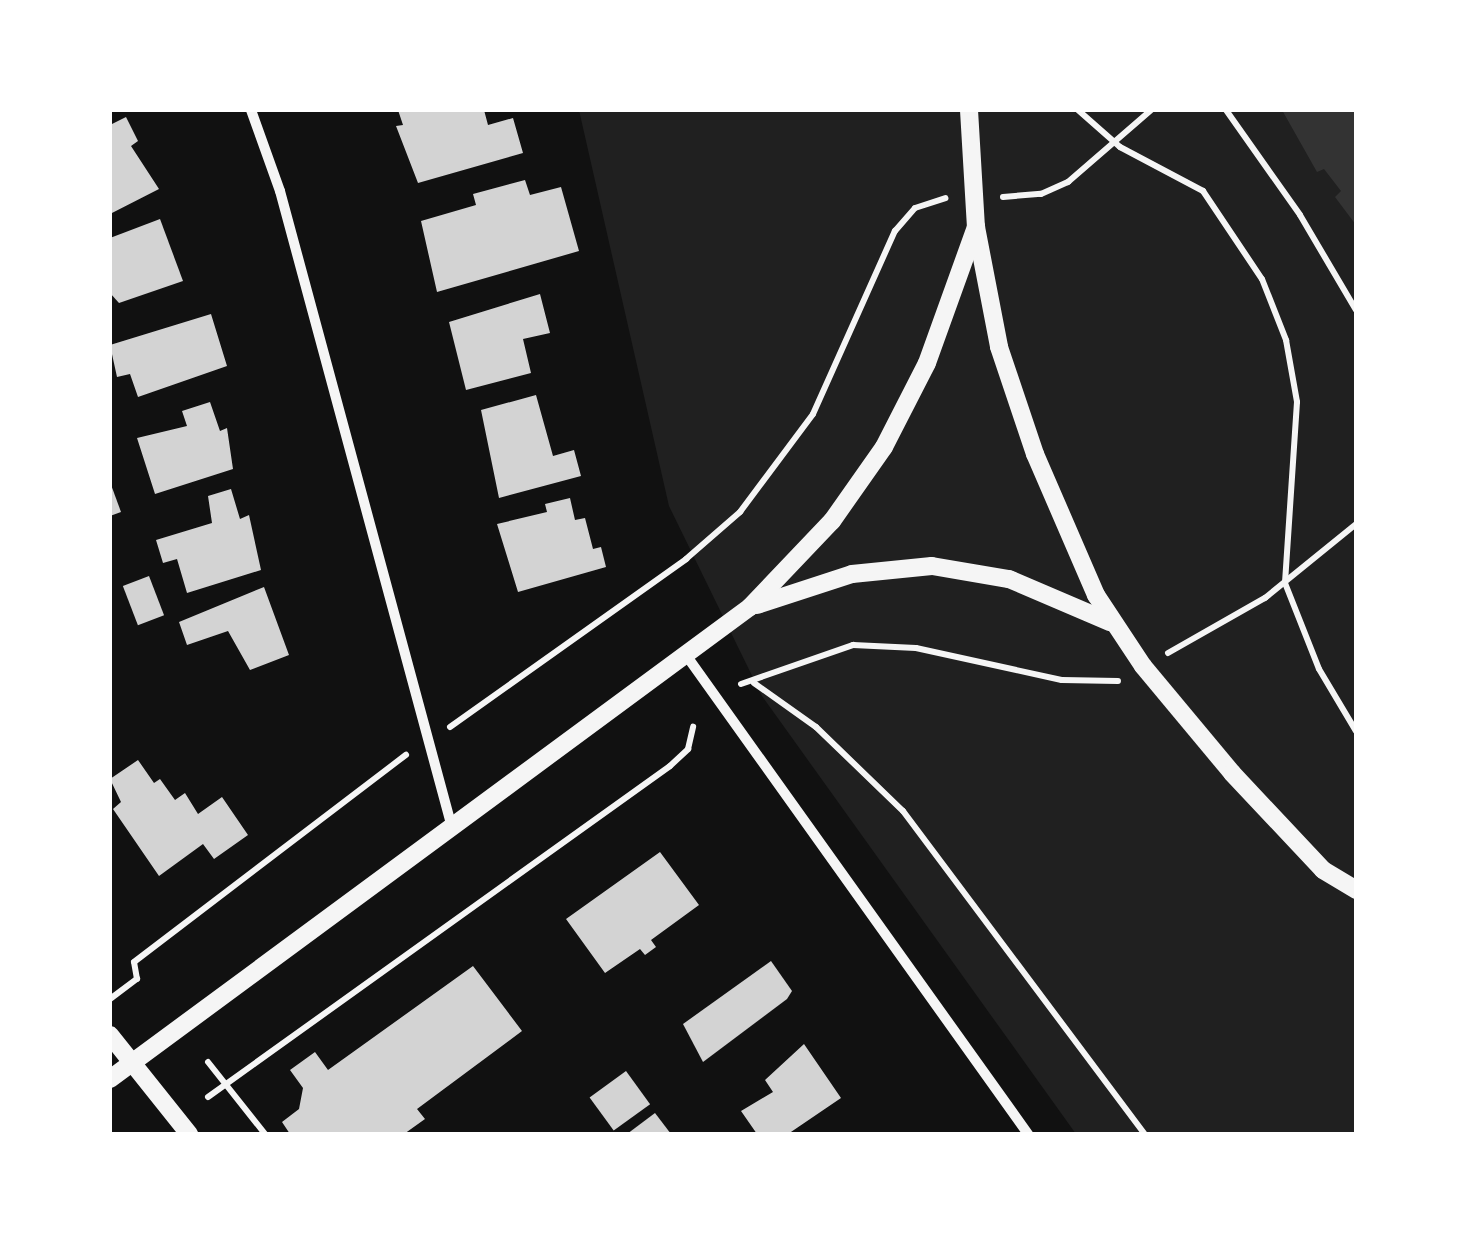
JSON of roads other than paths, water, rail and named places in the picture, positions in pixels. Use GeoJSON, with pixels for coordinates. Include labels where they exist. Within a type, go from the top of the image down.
{"type":"FeatureCollection","features":[{"type":"Feature","properties":{"kind":"street"},"geometry":{"type":"LineString","coordinates":[[251,110],[280,190],[452,824]]}},
{"type":"Feature","properties":{"kind":"street"},"geometry":{"type":"LineString","coordinates":[[969,110],[976,227],[988,306],[1013,392],[1110,622],[1143,666],[1323,870],[1356,890]]}},
{"type":"Feature","properties":{"kind":"street"},"geometry":{"type":"LineString","coordinates":[[110,1079],[750,608],[832,521],[884,447],[926,363],[976,227]]}},
{"type":"Feature","properties":{"kind":"street"},"geometry":{"type":"LineString","coordinates":[[750,608],[852,574],[932,566],[1009,579],[1110,622]]}},
{"type":"Feature","properties":{"kind":"street"},"geometry":{"type":"LineString","coordinates":[[686,655],[1028,1134]]}},
{"type":"Feature","properties":{"kind":"street"},"geometry":{"type":"LineString","coordinates":[[110,1035],[136,1060],[189,1134]]}}]}
